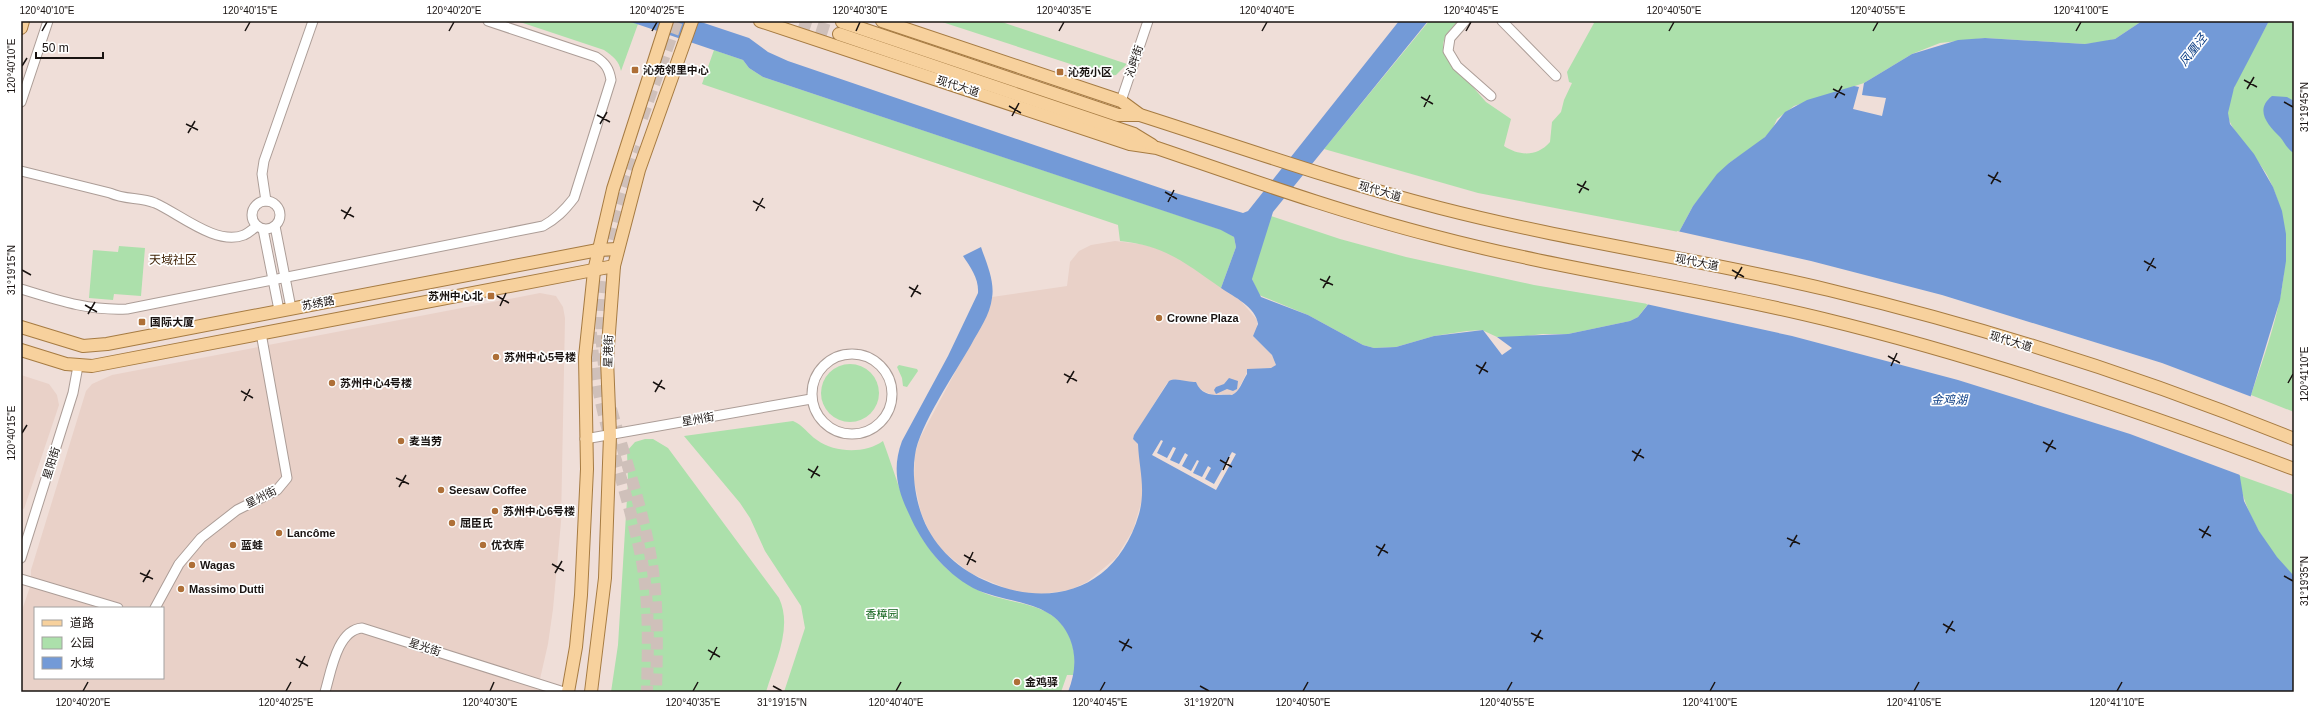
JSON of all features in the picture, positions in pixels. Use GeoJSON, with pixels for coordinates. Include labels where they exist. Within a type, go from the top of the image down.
{"type":"FeatureCollection","features":[{"type":"Feature","properties":{"kind":"main road"},"geometry":{"type":"LineString","coordinates":[[21,28],[23,21]]}},
{"type":"Feature","properties":{"kind":"main road","name":"星港街"},"geometry":{"type":"LineString","coordinates":[[568,692],[576,647],[581,595],[587,469],[585,440],[585,358],[594,271],[613,189],[667,21]]}},
{"type":"Feature","properties":{"kind":"main road","name":"星港街"},"geometry":{"type":"LineString","coordinates":[[591,692],[605,578],[610,435],[607,359],[614,266],[617,248],[639,170],[692,21]]}},
{"type":"Feature","properties":{"kind":"main road","name":"现代大道"},"geometry":{"type":"LineString","coordinates":[[760,21],[1130,144],[1156,148],[1290,193],[1435,236],[1753,302],[1941,350],[2104,401],[2204,435],[2294,469]]}},
{"type":"Feature","properties":{"kind":"main road","name":"现代大道"},"geometry":{"type":"LineString","coordinates":[[882,21],[1121,101],[1140,115]]}},
{"type":"Feature","properties":{"kind":"main road","name":"现代大道"},"geometry":{"type":"LineString","coordinates":[[842,22],[1118,115],[1140,115],[1310,170],[1441,208],[1590,241],[1773,277],[1949,322],[2098,368],[2294,438]]}},
{"type":"Feature","properties":{"kind":"main road","name":"现代大道"},"geometry":{"type":"LineString","coordinates":[[839,34],[1134,134],[1156,148]]}},
{"type":"Feature","properties":{"kind":"main road","name":"苏绣路"},"geometry":{"type":"LineString","coordinates":[[21,327],[73,343],[94,345],[598,250],[617,248]]}},
{"type":"Feature","properties":{"kind":"main road","name":"苏绣路"},"geometry":{"type":"LineString","coordinates":[[21,350],[54,361],[78,366],[107,364],[261,333],[614,266]]}},
{"type":"Feature","properties":{"kind":"street"},"geometry":{"type":"LineString","coordinates":[[21,102],[48,21]]}},
{"type":"Feature","properties":{"kind":"street"},"geometry":{"type":"LineString","coordinates":[[266,201],[262,174],[264,161],[313,21]]}},
{"type":"Feature","properties":{"kind":"street"},"geometry":{"type":"LineString","coordinates":[[21,289],[79,307],[112,310],[542,226],[563,213],[574,198],[611,80],[609,71],[605,63],[596,57],[488,21]]}},
{"type":"Feature","properties":{"kind":"street","name":"沁畔街"},"geometry":{"type":"LineString","coordinates":[[1121,101],[1148,21]]}},
{"type":"Feature","properties":{"kind":"street"},"geometry":{"type":"LineString","coordinates":[[1465,21],[1450,38],[1448,51],[1457,66],[1491,96]]}},
{"type":"Feature","properties":{"kind":"street"},"geometry":{"type":"LineString","coordinates":[[1502,21],[1556,76]]}},
{"type":"Feature","properties":{"kind":"street"},"geometry":{"type":"LineString","coordinates":[[21,171],[110,193],[120,198],[142,200],[155,204],[221,236],[244,235],[260,227],[275,226]]}},
{"type":"Feature","properties":{"kind":"street"},"geometry":{"type":"LineString","coordinates":[[278,310],[260,227],[252,219],[252,210],[258,203],[266,201],[274,203],[279,210],[280,219],[275,226],[291,308]]}},
{"type":"Feature","properties":{"kind":"street","name":"星州街"},"geometry":{"type":"LineString","coordinates":[[156,607],[179,564],[201,538],[237,510],[277,490],[288,478],[261,333]]}},
{"type":"Feature","properties":{"kind":"street"},"geometry":{"type":"LineString","coordinates":[[858,353],[872,358],[886,372],[893,391],[889,410],[883,420],[870,430],[852,434],[840,432],[825,424],[814,410],[811,399],[812,384],[818,370],[829,360],[842,354],[858,353]]}},
{"type":"Feature","properties":{"kind":"street","name":"星阳街"},"geometry":{"type":"LineString","coordinates":[[21,558],[73,393],[78,366]]}},
{"type":"Feature","properties":{"kind":"street","name":"星州街"},"geometry":{"type":"LineString","coordinates":[[585,440],[811,399]]}},
{"type":"Feature","properties":{"kind":"street"},"geometry":{"type":"LineString","coordinates":[[21,579],[115,607]]}},
{"type":"Feature","properties":{"kind":"street","name":"星光街"},"geometry":{"type":"LineString","coordinates":[[325,692],[342,640],[351,630],[362,628],[564,692]]}},
{"type":"Feature","properties":{"kind":"shaded area"},"geometry":{"type":"Polygon","coordinates":[[[1115,241],[1140,244],[1161,249],[1179,258],[1241,301],[1257,320],[1257,328],[1253,336],[1272,355],[1276,365],[1273,368],[1253,369],[1247,372],[1238,390],[1232,395],[1222,394],[1216,396],[1199,388],[1196,382],[1174,379],[1167,383],[1133,439],[1138,444],[1143,483],[1142,500],[1133,530],[1116,558],[1087,582],[1070,590],[1035,595],[1010,590],[970,573],[944,552],[932,538],[921,513],[914,481],[915,453],[920,438],[990,307],[992,297],[1067,286],[1070,262],[1079,251],[1091,245],[1115,241]]]}},
{"type":"Feature","properties":{"kind":"shaded area"},"geometry":{"type":"Polygon","coordinates":[[[540,293],[556,296],[563,307],[565,318],[561,522],[553,609],[548,644],[537,692],[21,692],[21,613],[31,584],[31,570],[86,391],[92,384],[112,375],[540,293]]]}},
{"type":"Feature","properties":{"kind":"shaded area"},"geometry":{"type":"Polygon","coordinates":[[[21,375],[49,384],[57,395],[59,405],[24,509],[21,508],[21,375]]]}},
{"type":"Feature","properties":{"kind":"green space"},"geometry":{"type":"Polygon","coordinates":[[[517,21],[628,21],[638,24],[621,71],[619,64],[615,59],[604,50],[517,21]]]}},
{"type":"Feature","properties":{"kind":"green space"},"geometry":{"type":"Polygon","coordinates":[[[939,21],[999,21],[1127,64],[1116,75],[1107,76],[939,21]]]}},
{"type":"Feature","properties":{"kind":"green space"},"geometry":{"type":"Polygon","coordinates":[[[1429,21],[1459,21],[1451,28],[1444,40],[1443,50],[1445,55],[1486,102],[1511,119],[1504,146],[1516,152],[1528,153],[1545,147],[1550,142],[1552,122],[1561,112],[1564,100],[1572,83],[1569,82],[1567,72],[1594,23],[1591,21],[2142,21],[2115,39],[2085,44],[1985,38],[1940,43],[1912,54],[1864,83],[1794,106],[1777,119],[1772,130],[1760,142],[1729,163],[1693,206],[1679,232],[1478,193],[1324,149],[1429,21]]]}},
{"type":"Feature","properties":{"kind":"green space"},"geometry":{"type":"Polygon","coordinates":[[[2269,21],[2294,21],[2294,412],[2251,395],[2277,313],[2285,258],[2284,230],[2278,202],[2267,175],[2238,136],[2229,121],[2228,115],[2232,93],[2237,80],[2269,21]]]}},
{"type":"Feature","properties":{"kind":"green space"},"geometry":{"type":"Polygon","coordinates":[[[714,50],[743,60],[749,68],[763,77],[1225,231],[1234,237],[1236,247],[1221,288],[1185,263],[1163,251],[1136,243],[1120,241],[1118,225],[702,84],[714,50]]]}},
{"type":"Feature","properties":{"kind":"green space"},"geometry":{"type":"Polygon","coordinates":[[[1271,216],[1340,239],[1406,257],[1534,285],[1648,304],[1638,317],[1630,321],[1568,334],[1542,334],[1514,338],[1497,337],[1482,330],[1467,331],[1434,336],[1396,347],[1374,348],[1363,345],[1308,315],[1259,295],[1252,279],[1252,273],[1271,216]]]}},
{"type":"Feature","properties":{"kind":"green space"},"geometry":{"type":"Polygon","coordinates":[[[119,246],[145,248],[141,296],[114,294],[113,300],[89,298],[93,250],[118,252],[119,246]]]}},
{"type":"Feature","properties":{"kind":"green space"},"geometry":{"type":"Polygon","coordinates":[[[844,364],[856,364],[871,372],[879,387],[879,399],[871,414],[856,422],[844,422],[829,414],[821,399],[821,387],[829,372],[844,364]]]}},
{"type":"Feature","properties":{"kind":"green space"},"geometry":{"type":"Polygon","coordinates":[[[899,365],[917,369],[918,371],[907,387],[903,386],[902,378],[897,367],[899,365]]]}},
{"type":"Feature","properties":{"kind":"green space","name":"香樟园"},"geometry":{"type":"Polygon","coordinates":[[[793,421],[824,444],[841,449],[859,450],[876,445],[883,441],[914,524],[933,554],[946,568],[964,582],[984,593],[1045,611],[1056,618],[1064,627],[1071,640],[1075,662],[1073,675],[1067,675],[1061,692],[784,692],[805,628],[801,606],[765,551],[750,518],[740,503],[684,436],[793,421]]]}},
{"type":"Feature","properties":{"kind":"green space"},"geometry":{"type":"Polygon","coordinates":[[[645,439],[653,439],[668,448],[779,598],[783,609],[783,633],[778,657],[766,692],[611,692],[618,645],[628,482],[627,451],[635,442],[645,439]]]}},
{"type":"Feature","properties":{"kind":"green space"},"geometry":{"type":"Polygon","coordinates":[[[2238,475],[2294,495],[2294,576],[2284,566],[2258,530],[2245,503],[2238,475]]]}},
{"type":"Feature","properties":{"kind":"water","name":"金鸡湖"},"geometry":{"type":"Polygon","coordinates":[[[628,21],[698,21],[749,38],[768,52],[788,61],[1172,192],[1243,213],[1248,211],[1399,21],[1428,21],[1273,212],[1252,279],[1261,297],[1308,315],[1363,345],[1374,348],[1396,347],[1434,336],[1483,330],[1502,355],[1512,348],[1497,337],[1568,334],[1630,321],[1638,317],[1650,302],[1679,232],[1693,206],[1717,174],[1729,163],[1765,137],[1785,112],[1807,100],[1854,86],[1859,87],[1853,109],[1882,116],[1886,98],[1862,95],[1864,83],[1912,54],[1958,40],[1985,38],[2085,44],[2115,39],[2142,21],[2269,21],[2234,88],[2228,113],[2230,124],[2254,154],[2273,187],[2282,211],[2286,234],[2286,261],[2280,300],[2241,428],[2238,465],[2244,501],[2259,531],[2277,557],[2294,576],[2294,692],[1068,692],[1074,672],[1074,652],[1070,639],[1063,626],[1053,616],[1041,609],[973,588],[953,574],[935,556],[920,536],[901,496],[897,478],[897,460],[902,441],[948,356],[978,293],[976,278],[963,256],[981,247],[991,278],[993,292],[991,304],[984,322],[930,415],[918,443],[915,455],[914,470],[919,506],[925,524],[945,553],[973,575],[1009,589],[1033,593],[1057,593],[1078,587],[1098,576],[1115,560],[1129,540],[1139,514],[1142,496],[1142,479],[1138,444],[1133,439],[1134,435],[1169,381],[1175,380],[1196,382],[1203,391],[1207,393],[1216,395],[1232,395],[1241,386],[1247,374],[1247,369],[1271,368],[1276,365],[1272,355],[1253,336],[1258,324],[1253,312],[1244,303],[1221,288],[1236,247],[1234,237],[1221,230],[763,77],[749,68],[743,60],[628,21]]]}},
{"type":"Feature","properties":{"kind":"water"},"geometry":{"type":"Polygon","coordinates":[[[2272,96],[2287,97],[2294,101],[2294,153],[2271,128],[2263,112],[2267,101],[2272,96]]]}},
{"type":"Feature","properties":{"kind":"water"},"geometry":{"type":"Polygon","coordinates":[[[1229,378],[1238,381],[1237,389],[1233,391],[1227,389],[1216,394],[1214,390],[1216,387],[1224,384],[1229,378]]]}},
{"type":"Feature","properties":{"kind":"pier"},"geometry":{"type":"Polygon","coordinates":[[[1677,231],[1811,261],[1942,295],[2162,363],[2252,397],[2241,440],[2240,475],[2130,434],[1958,380],[1792,336],[1646,304],[1677,231]]]}},
{"type":"Feature","properties":{"kind":"pier"},"geometry":{"type":"Polygon","coordinates":[[[1161,440],[1163,441],[1157,453],[1167,458],[1173,447],[1176,448],[1170,460],[1179,464],[1185,453],[1188,455],[1182,466],[1191,471],[1197,460],[1199,461],[1193,473],[1202,477],[1208,466],[1211,468],[1205,479],[1214,484],[1232,452],[1236,454],[1216,490],[1152,455],[1161,440]]]}},
{"type":"Feature","properties":{"kind":"tunnel"},"geometry":{"type":"LineString","coordinates":[[642,118],[677,21]]}},
{"type":"Feature","properties":{"kind":"tunnel"},"geometry":{"type":"LineString","coordinates":[[800,21],[839,34]]}},
{"type":"Feature","properties":{"kind":"tunnel"},"geometry":{"type":"LineString","coordinates":[[604,365],[602,336],[604,281],[622,200],[641,147]]}},
{"type":"Feature","properties":{"kind":"tunnel"},"geometry":{"type":"LineString","coordinates":[[591,332],[598,387],[610,441],[633,520],[643,565],[648,619],[647,692]]}},
{"type":"Feature","properties":{"kind":"tunnel"},"geometry":{"type":"LineString","coordinates":[[611,409],[635,489],[650,550],[655,586],[657,646],[656,692]]}},
{"type":"Feature","properties":{"kind":"place","name":"沁苑邻里中心"},"geometry":{"type":"Point","coordinates":[635,70]}},
{"type":"Feature","properties":{"kind":"place","name":"沁苑小区"},"geometry":{"type":"Point","coordinates":[1060,72]}},
{"type":"Feature","properties":{"kind":"place","name":"苏州中心北"},"geometry":{"type":"Point","coordinates":[491,296]}},
{"type":"Feature","properties":{"kind":"place","name":"Crowne Plaza"},"geometry":{"type":"Point","coordinates":[1159,318]}},
{"type":"Feature","properties":{"kind":"place","name":"国际大厦"},"geometry":{"type":"Point","coordinates":[142,322]}},
{"type":"Feature","properties":{"kind":"place","name":"苏州中心5号楼"},"geometry":{"type":"Point","coordinates":[496,357]}},
{"type":"Feature","properties":{"kind":"place","name":"苏州中心4号楼"},"geometry":{"type":"Point","coordinates":[332,383]}},
{"type":"Feature","properties":{"kind":"place","name":"麦当劳"},"geometry":{"type":"Point","coordinates":[401,441]}},
{"type":"Feature","properties":{"kind":"place","name":"Seesaw Coffee"},"geometry":{"type":"Point","coordinates":[441,490]}},
{"type":"Feature","properties":{"kind":"place","name":"苏州中心6号楼"},"geometry":{"type":"Point","coordinates":[495,511]}},
{"type":"Feature","properties":{"kind":"place","name":"屈臣氏"},"geometry":{"type":"Point","coordinates":[452,523]}},
{"type":"Feature","properties":{"kind":"place","name":"Lancôme"},"geometry":{"type":"Point","coordinates":[279,533]}},
{"type":"Feature","properties":{"kind":"place","name":"蓝蛙"},"geometry":{"type":"Point","coordinates":[233,545]}},
{"type":"Feature","properties":{"kind":"place","name":"优衣库"},"geometry":{"type":"Point","coordinates":[483,545]}},
{"type":"Feature","properties":{"kind":"place","name":"Wagas"},"geometry":{"type":"Point","coordinates":[192,565]}},
{"type":"Feature","properties":{"kind":"place","name":"Massimo Dutti"},"geometry":{"type":"Point","coordinates":[181,589]}},
{"type":"Feature","properties":{"kind":"place","name":"金鸡驿"},"geometry":{"type":"Point","coordinates":[1017,682]}},
{"type":"Feature","properties":{"kind":"district","name":"天域社区"},"geometry":{"type":"Point","coordinates":[173,260]}},
{"type":"Feature","properties":{"kind":"water label","name":"凤凰泾"},"geometry":{"type":"Point","coordinates":[2193,50]}}]}
